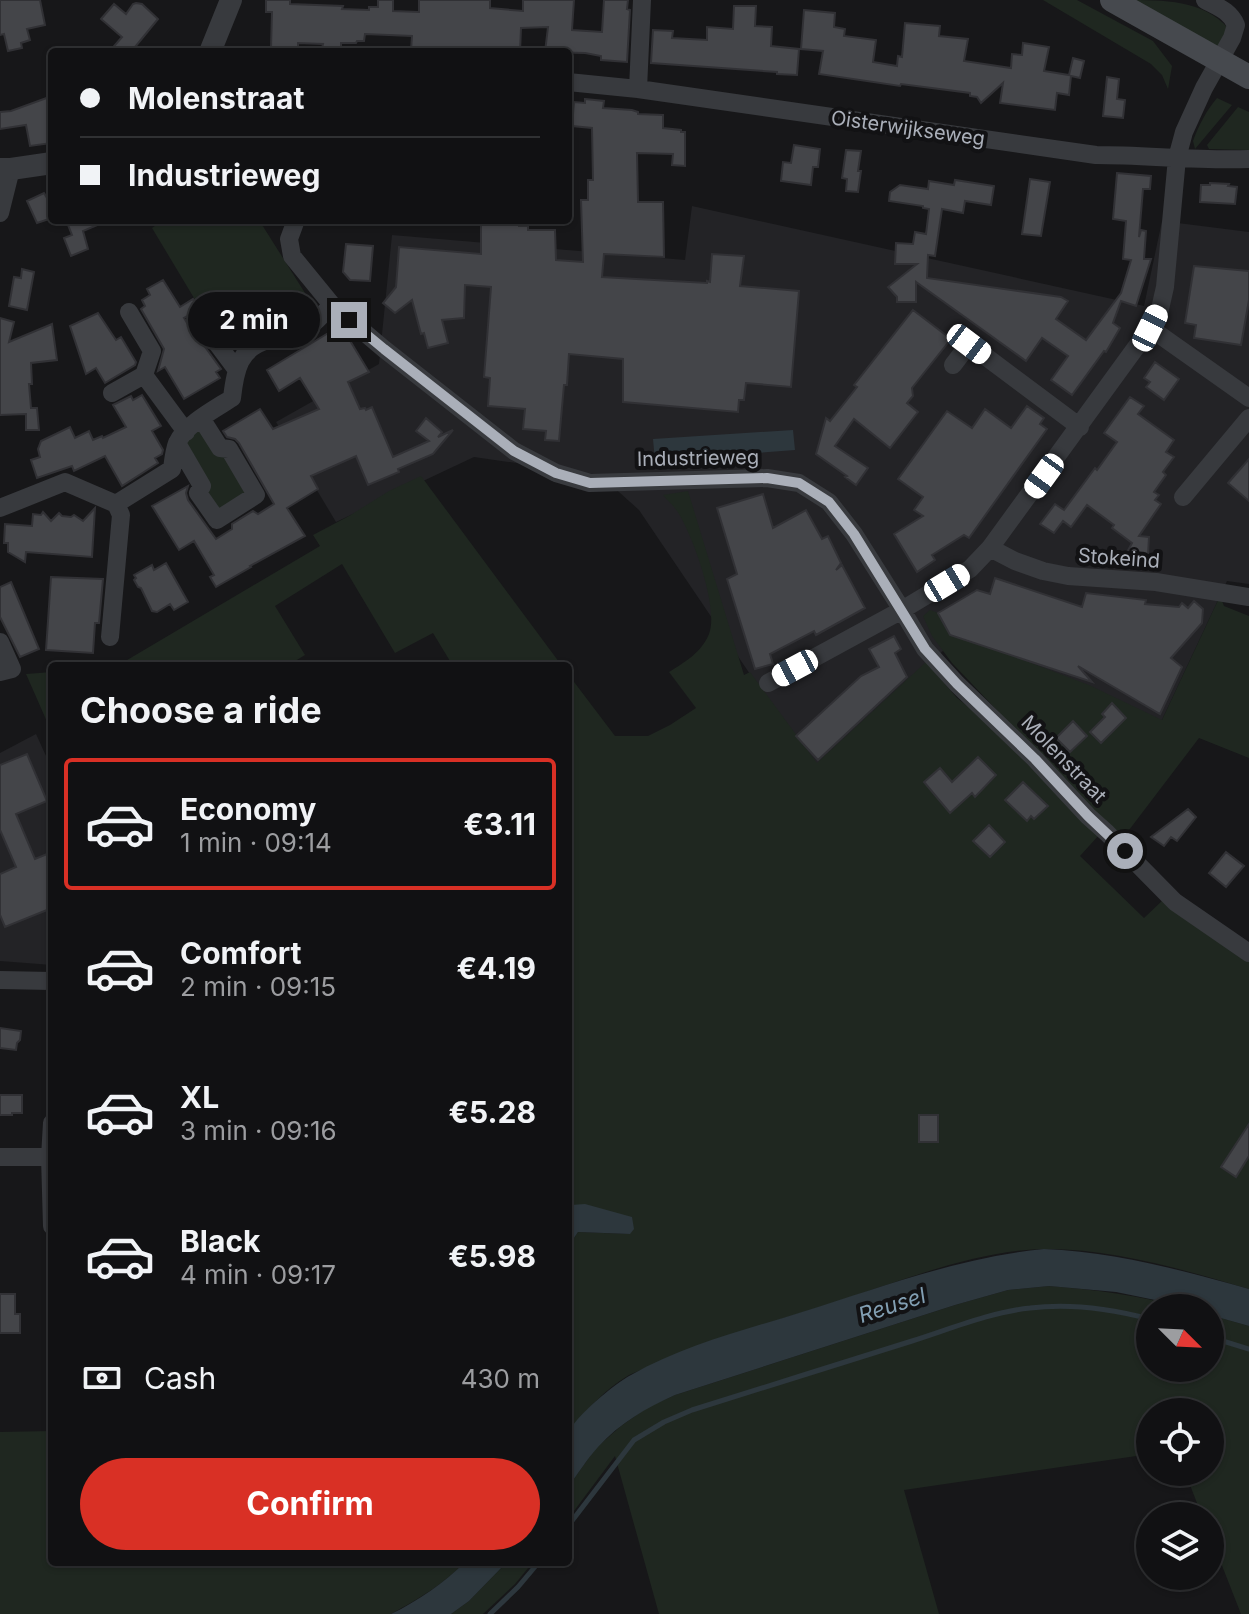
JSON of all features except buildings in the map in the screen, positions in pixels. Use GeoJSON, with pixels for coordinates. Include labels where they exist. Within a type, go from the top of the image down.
{"type":"FeatureCollection","features":[{"type":"Feature","properties":{"kind":"main road"},"geometry":{"type":"LineString","coordinates":[[1112,0],[1249,77]]}},
{"type":"Feature","properties":{"kind":"street"},"geometry":{"type":"LineString","coordinates":[[212,48],[231,0]]}},
{"type":"Feature","properties":{"kind":"street"},"geometry":{"type":"LineString","coordinates":[[638,89],[642,0]]}},
{"type":"Feature","properties":{"kind":"street"},"geometry":{"type":"LineString","coordinates":[[768,683],[970,569],[990,548],[1150,328],[1160,309],[1165,287],[1177,158],[1184,132],[1236,25],[1225,10],[1205,0]]}},
{"type":"Feature","properties":{"kind":"street","name":"Oisterwijkseweg"},"geometry":{"type":"LineString","coordinates":[[572,82],[638,89],[1096,155],[1249,159]]}},
{"type":"Feature","properties":{"kind":"street"},"geometry":{"type":"LineString","coordinates":[[0,213],[5,169],[48,164]]}},
{"type":"Feature","properties":{"kind":"street","name":"Industrieweg"},"geometry":{"type":"LineString","coordinates":[[295,224],[289,239],[292,256],[332,305],[514,451],[556,473],[590,483],[767,478],[799,483],[829,502],[854,534],[902,610]]}},
{"type":"Feature","properties":{"kind":"street"},"geometry":{"type":"LineString","coordinates":[[116,504],[172,469],[182,438],[201,418],[232,398],[236,369],[248,349],[260,343],[297,336],[332,305]]}},
{"type":"Feature","properties":{"kind":"street"},"geometry":{"type":"LineString","coordinates":[[112,393],[144,375],[152,351],[129,312]]}},
{"type":"Feature","properties":{"kind":"street"},"geometry":{"type":"LineString","coordinates":[[204,326],[236,369]]}},
{"type":"Feature","properties":{"kind":"street"},"geometry":{"type":"LineString","coordinates":[[1150,328],[1249,398]]}},
{"type":"Feature","properties":{"kind":"street"},"geometry":{"type":"LineString","coordinates":[[953,365],[969,344],[1080,427]]}},
{"type":"Feature","properties":{"kind":"street"},"geometry":{"type":"LineString","coordinates":[[144,375],[182,438],[202,486],[198,493],[217,520],[256,495],[229,449],[220,448],[201,418]]}},
{"type":"Feature","properties":{"kind":"street"},"geometry":{"type":"LineString","coordinates":[[1183,497],[1249,418]]}},
{"type":"Feature","properties":{"kind":"street"},"geometry":{"type":"LineString","coordinates":[[0,508],[65,482],[116,504],[121,515],[110,637]]}},
{"type":"Feature","properties":{"kind":"street","name":"Stokeind"},"geometry":{"type":"LineString","coordinates":[[990,548],[1015,561],[1068,576],[1156,582],[1249,597]]}},
{"type":"Feature","properties":{"kind":"street","name":"Molenstraat"},"geometry":{"type":"LineString","coordinates":[[902,610],[925,649],[957,684],[1175,902],[1249,953]]}},
{"type":"Feature","properties":{"kind":"street"},"geometry":{"type":"LineString","coordinates":[[0,642],[12,669],[0,672]]}},
{"type":"Feature","properties":{"kind":"street"},"geometry":{"type":"LineString","coordinates":[[0,980],[48,981]]}},
{"type":"Feature","properties":{"kind":"street"},"geometry":{"type":"LineString","coordinates":[[0,1157],[48,1157]]}},
{"type":"Feature","properties":{"kind":"shaded area"},"geometry":{"type":"Polygon","coordinates":[[[1043,0],[1077,0],[1153,41],[1172,66],[1168,89],[1162,75],[1151,64],[1043,0]]]}},
{"type":"Feature","properties":{"kind":"shaded area"},"geometry":{"type":"Polygon","coordinates":[[[1126,0],[1168,1],[1195,7],[1228,28],[1220,47],[1126,0]]]}},
{"type":"Feature","properties":{"kind":"shaded area"},"geometry":{"type":"Polygon","coordinates":[[[1217,98],[1232,105],[1195,149],[1193,141],[1198,129],[1217,98]]]}},
{"type":"Feature","properties":{"kind":"shaded area"},"geometry":{"type":"Polygon","coordinates":[[[1238,107],[1249,112],[1249,150],[1209,149],[1207,145],[1238,107]]]}},
{"type":"Feature","properties":{"kind":"shaded area"},"geometry":{"type":"Polygon","coordinates":[[[692,206],[1144,306],[1162,221],[1249,232],[1249,584],[1227,581],[1161,722],[946,648],[817,768],[639,510],[600,475],[474,457],[336,522],[276,422],[379,364],[392,235],[685,260],[692,206]]]}},
{"type":"Feature","properties":{"kind":"shaded area"},"geometry":{"type":"Polygon","coordinates":[[[158,224],[262,224],[305,293],[227,353],[152,228],[158,224]]]}},
{"type":"Feature","properties":{"kind":"shaded area"},"geometry":{"type":"Polygon","coordinates":[[[201,427],[251,491],[218,514],[183,444],[201,427]]]}},
{"type":"Feature","properties":{"kind":"shaded area"},"geometry":{"type":"Polygon","coordinates":[[[421,476],[559,662],[451,662],[433,633],[395,653],[342,564],[275,606],[305,655],[294,662],[124,662],[320,546],[313,535],[421,476]]]}},
{"type":"Feature","properties":{"kind":"shaded area"},"geometry":{"type":"Polygon","coordinates":[[[688,491],[744,675],[750,672],[817,763],[926,662],[957,698],[975,712],[1099,835],[1080,856],[1144,918],[1164,899],[1249,960],[1249,1289],[1149,1262],[1098,1253],[1047,1249],[993,1255],[937,1269],[748,1330],[629,1375],[603,1394],[572,1428],[572,1241],[578,1232],[629,1234],[572,1206],[572,679],[615,736],[648,736],[696,708],[669,672],[702,647],[709,634],[708,591],[691,539],[679,514],[663,495],[688,491]]]}},
{"type":"Feature","properties":{"kind":"shaded area"},"geometry":{"type":"Polygon","coordinates":[[[1220,596],[1224,606],[1249,616],[1249,758],[1199,738],[1123,838],[1093,811],[952,663],[932,636],[923,616],[930,610],[981,628],[976,642],[1089,685],[1162,720],[1220,596]]]}},
{"type":"Feature","properties":{"kind":"shaded area"},"geometry":{"type":"Polygon","coordinates":[[[48,672],[48,724],[26,674],[48,672]]]}},
{"type":"Feature","properties":{"kind":"shaded area"},"geometry":{"type":"Polygon","coordinates":[[[36,734],[48,760],[48,965],[0,961],[0,753],[36,734]]]}},
{"type":"Feature","properties":{"kind":"shaded area"},"geometry":{"type":"Polygon","coordinates":[[[1049,1286],[1136,1297],[1136,1382],[1224,1382],[1224,1319],[1249,1326],[1249,1614],[1241,1614],[1224,1571],[1224,1502],[1197,1502],[1190,1486],[1224,1486],[1224,1398],[1136,1398],[1136,1456],[904,1490],[939,1614],[659,1614],[615,1456],[572,1514],[572,1481],[596,1448],[648,1407],[675,1395],[1008,1290],[1049,1286]]]}},
{"type":"Feature","properties":{"kind":"shaded area"},"geometry":{"type":"Polygon","coordinates":[[[48,1431],[48,1566],[461,1566],[421,1597],[391,1614],[0,1614],[0,1432],[48,1431]]]}},
{"type":"Feature","properties":{"kind":"shaded area"},"geometry":{"type":"Polygon","coordinates":[[[503,1566],[530,1566],[483,1614],[451,1614],[469,1601],[503,1566]]]}},
{"type":"Feature","properties":{"kind":"water"},"geometry":{"type":"Polygon","coordinates":[[[793,430],[795,450],[655,461],[653,439],[793,430]]]}},
{"type":"Feature","properties":{"kind":"water"},"geometry":{"type":"Polygon","coordinates":[[[585,1204],[632,1217],[634,1229],[630,1234],[578,1232],[572,1241],[572,1205],[585,1204]]]}},
{"type":"Feature","properties":{"kind":"water","name":"Reusel"},"geometry":{"type":"Polygon","coordinates":[[[1044,1249],[1122,1258],[1173,1269],[1249,1289],[1249,1326],[1224,1319],[1224,1294],[1136,1296],[1049,1286],[1008,1290],[675,1395],[624,1423],[606,1438],[572,1482],[572,1426],[615,1385],[651,1364],[715,1339],[922,1274],[982,1259],[1044,1249]]]}},
{"type":"Feature","properties":{"kind":"water"},"geometry":{"type":"Polygon","coordinates":[[[460,1566],[503,1566],[469,1601],[451,1614],[391,1614],[430,1591],[460,1566]]]}},
{"type":"Feature","properties":{"kind":"waterway"},"geometry":{"type":"LineString","coordinates":[[572,1521],[634,1440],[692,1410],[1000,1313],[1075,1307],[1136,1316]]}},
{"type":"Feature","properties":{"kind":"waterway"},"geometry":{"type":"LineString","coordinates":[[1224,1341],[1249,1349]]}},
{"type":"Feature","properties":{"kind":"waterway"},"geometry":{"type":"LineString","coordinates":[[490,1614],[536,1566]]}},
{"type":"Feature","properties":{"kind":"route"},"geometry":{"type":"LineString","coordinates":[[349,320],[514,451],[556,473],[590,483],[767,478],[799,483],[829,502],[854,534],[925,649],[1125,851]]}}]}
